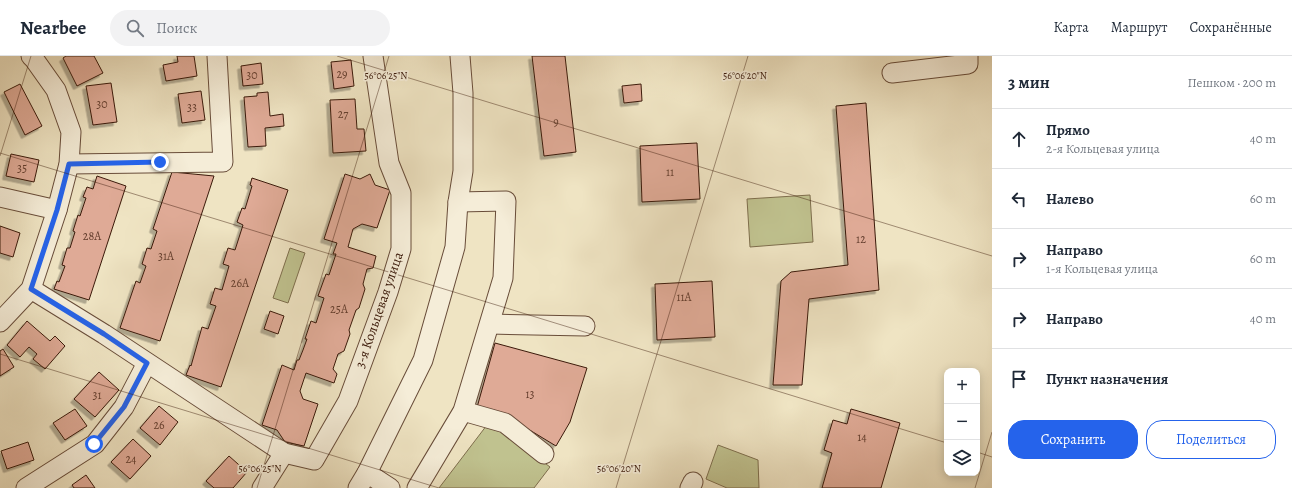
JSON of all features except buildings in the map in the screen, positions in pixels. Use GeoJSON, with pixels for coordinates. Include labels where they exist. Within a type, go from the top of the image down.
{"type":"FeatureCollection","features":[{"type":"Feature","properties":{"kind":"street"},"geometry":{"type":"LineString","coordinates":[[0,322],[31,289],[57,210],[69,164],[70,132],[56,90],[34,59],[30,56]]}},
{"type":"Feature","properties":{"kind":"street"},"geometry":{"type":"LineString","coordinates":[[69,164],[223,162],[217,56]]}},
{"type":"Feature","properties":{"kind":"street","name":"3-я Кольцевая улица"},"geometry":{"type":"LineString","coordinates":[[284,453],[314,460],[348,401],[388,292],[401,249],[401,193],[389,163],[373,56]]}},
{"type":"Feature","properties":{"kind":"street"},"geometry":{"type":"LineString","coordinates":[[390,488],[363,481],[423,360],[455,247],[458,202],[463,171],[463,93],[460,56]]}},
{"type":"Feature","properties":{"kind":"street"},"geometry":{"type":"LineString","coordinates":[[892,73],[968,64],[968,56]]}},
{"type":"Feature","properties":{"kind":"street"},"geometry":{"type":"LineString","coordinates":[[0,197],[57,210]]}},
{"type":"Feature","properties":{"kind":"street"},"geometry":{"type":"LineString","coordinates":[[417,488],[463,411],[503,278],[506,201],[458,202]]}},
{"type":"Feature","properties":{"kind":"street"},"geometry":{"type":"LineString","coordinates":[[31,289],[104,334],[284,453],[262,488]]}},
{"type":"Feature","properties":{"kind":"street"},"geometry":{"type":"LineString","coordinates":[[490,324],[584,326]]}},
{"type":"Feature","properties":{"kind":"street"},"geometry":{"type":"LineString","coordinates":[[26,488],[94,444],[124,407],[147,363]]}},
{"type":"Feature","properties":{"kind":"street"},"geometry":{"type":"LineString","coordinates":[[463,411],[505,423],[544,454]]}},
{"type":"Feature","properties":{"kind":"green space"},"geometry":{"type":"Polygon","coordinates":[[[810,195],[813,242],[750,247],[747,199],[810,195]]]}},
{"type":"Feature","properties":{"kind":"green space"},"geometry":{"type":"Polygon","coordinates":[[[290,248],[305,253],[288,303],[273,298],[290,248]]]}},
{"type":"Feature","properties":{"kind":"green space"},"geometry":{"type":"Polygon","coordinates":[[[490,421],[550,467],[534,488],[439,488],[490,421]]]}},
{"type":"Feature","properties":{"kind":"green space"},"geometry":{"type":"Polygon","coordinates":[[[718,445],[758,460],[759,488],[727,488],[706,479],[718,445]]]}},
{"type":"Feature","properties":{"kind":"route"},"geometry":{"type":"LineString","coordinates":[[94,444],[124,407],[147,363],[104,334],[31,289],[57,210],[69,164],[160,162]]}}]}
